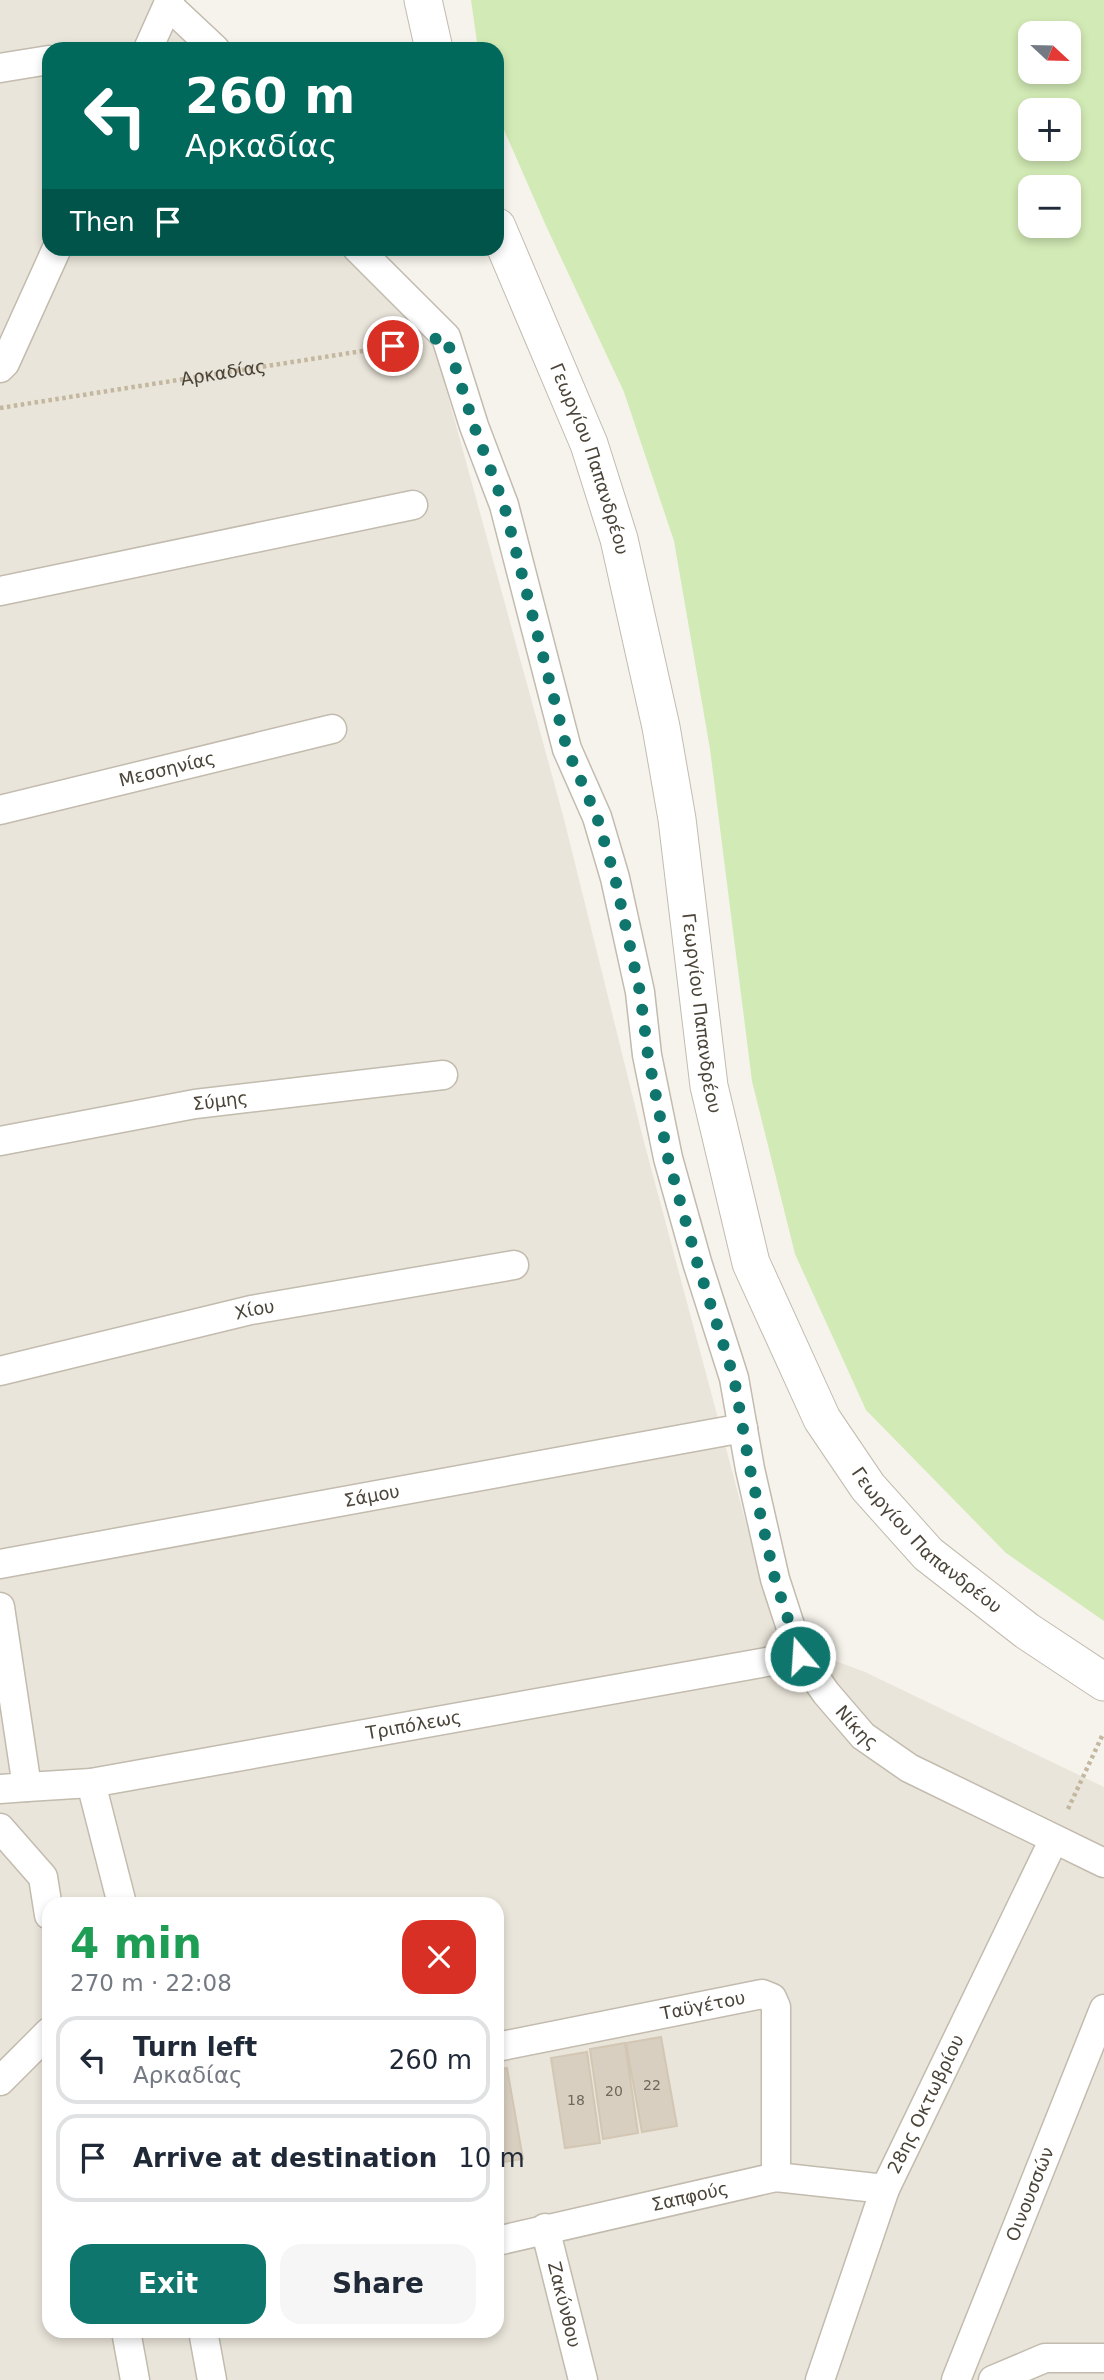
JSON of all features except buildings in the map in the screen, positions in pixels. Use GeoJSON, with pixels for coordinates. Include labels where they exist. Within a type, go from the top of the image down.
{"type":"FeatureCollection","features":[{"type":"Feature","properties":{"kind":"street"},"geometry":{"type":"LineString","coordinates":[[423,0],[432,42]]}},
{"type":"Feature","properties":{"kind":"street"},"geometry":{"type":"LineString","coordinates":[[151,42],[169,2],[208,42]]}},
{"type":"Feature","properties":{"kind":"street"},"geometry":{"type":"LineString","coordinates":[[0,68],[42,61]]}},
{"type":"Feature","properties":{"kind":"street","name":"Γεωργίου Παπανδρέου"},"geometry":{"type":"LineString","coordinates":[[504,244],[589,444],[619,539],[661,727],[677,819],[709,1086],[751,1263],[822,1419],[868,1487],[928,1554],[1027,1632],[1104,1682]]}},
{"type":"Feature","properties":{"kind":"street"},"geometry":{"type":"LineString","coordinates":[[0,368],[5,363],[53,256]]}},
{"type":"Feature","properties":{"kind":"street","name":"Νίκης"},"geometry":{"type":"LineString","coordinates":[[365,256],[446,337],[474,426],[504,505],[567,749],[597,817],[615,878],[640,992],[648,1055],[668,1158],[697,1262],[734,1378],[775,1579],[800,1656],[826,1693],[863,1736],[909,1769],[1104,1863]]}},
{"type":"Feature","properties":{"kind":"street"},"geometry":{"type":"LineString","coordinates":[[0,591],[413,505]]}},
{"type":"Feature","properties":{"kind":"street","name":"Μεσσηνίας"},"geometry":{"type":"LineString","coordinates":[[0,810],[332,729]]}},
{"type":"Feature","properties":{"kind":"street","name":"Σύμης"},"geometry":{"type":"LineString","coordinates":[[0,1141],[195,1104],[443,1075]]}},
{"type":"Feature","properties":{"kind":"street","name":"Χίου"},"geometry":{"type":"LineString","coordinates":[[0,1371],[251,1310],[514,1265]]}},
{"type":"Feature","properties":{"kind":"street","name":"Σάμου"},"geometry":{"type":"LineString","coordinates":[[0,1564],[743,1428]]}},
{"type":"Feature","properties":{"kind":"street"},"geometry":{"type":"LineString","coordinates":[[0,1606],[13,1788]]}},
{"type":"Feature","properties":{"kind":"street","name":"Τριπόλεως"},"geometry":{"type":"LineString","coordinates":[[13,1788],[90,1783],[800,1656]]}},
{"type":"Feature","properties":{"kind":"street"},"geometry":{"type":"LineString","coordinates":[[90,1783],[120,1897]]}},
{"type":"Feature","properties":{"kind":"street"},"geometry":{"type":"LineString","coordinates":[[0,1828],[43,1877],[46,1897]]}},
{"type":"Feature","properties":{"kind":"street","name":"28ης Οκτωβρίου"},"geometry":{"type":"LineString","coordinates":[[820,2380],[885,2189],[1054,1839]]}},
{"type":"Feature","properties":{"kind":"street","name":"Ταϋγέτου"},"geometry":{"type":"LineString","coordinates":[[504,2046],[762,1994],[772,1998],[776,2007],[776,2177]]}},
{"type":"Feature","properties":{"kind":"street","name":"Οινουσσών"},"geometry":{"type":"LineString","coordinates":[[956,2380],[1104,2009]]}},
{"type":"Feature","properties":{"kind":"street"},"geometry":{"type":"LineString","coordinates":[[0,2081],[42,2039]]}},
{"type":"Feature","properties":{"kind":"street","name":"Σαπφούς"},"geometry":{"type":"LineString","coordinates":[[504,2239],[776,2177],[885,2189]]}},
{"type":"Feature","properties":{"kind":"street","name":"Ζακύνθου"},"geometry":{"type":"LineString","coordinates":[[545,2228],[583,2380]]}},
{"type":"Feature","properties":{"kind":"street"},"geometry":{"type":"LineString","coordinates":[[127,2338],[135,2380]]}},
{"type":"Feature","properties":{"kind":"street"},"geometry":{"type":"LineString","coordinates":[[204,2338],[212,2380]]}},
{"type":"Feature","properties":{"kind":"street"},"geometry":{"type":"LineString","coordinates":[[993,2380],[1045,2358],[1104,2358]]}},
{"type":"Feature","properties":{"kind":"path","name":"Αρκαδίας"},"geometry":{"type":"LineString","coordinates":[[0,408],[446,337]]}},
{"type":"Feature","properties":{"kind":"path"},"geometry":{"type":"LineString","coordinates":[[1054,1839],[1103,1734]]}},
{"type":"Feature","properties":{"kind":"shaded area"},"geometry":{"type":"Polygon","coordinates":[[[0,0],[169,0],[199,42],[42,42],[42,256],[369,256],[431,334],[564,819],[643,1138],[777,1639],[865,1672],[1104,1787],[1104,2380],[0,2380],[0,0]]]}},
{"type":"Feature","properties":{"kind":"green space"},"geometry":{"type":"Polygon","coordinates":[[[471,0],[1104,0],[1104,1621],[1006,1553],[866,1410],[795,1254],[752,1081],[710,749],[674,541],[624,392],[504,130],[504,42],[477,42],[471,0]]]}},
{"type":"Feature","properties":{"kind":"route"},"geometry":{"type":"LineString","coordinates":[[393,346],[446,337],[474,426],[504,505],[567,749],[597,817],[615,878],[640,992],[648,1055],[668,1158],[697,1262],[734,1378],[750,1469],[775,1579],[800,1656]]}}]}
